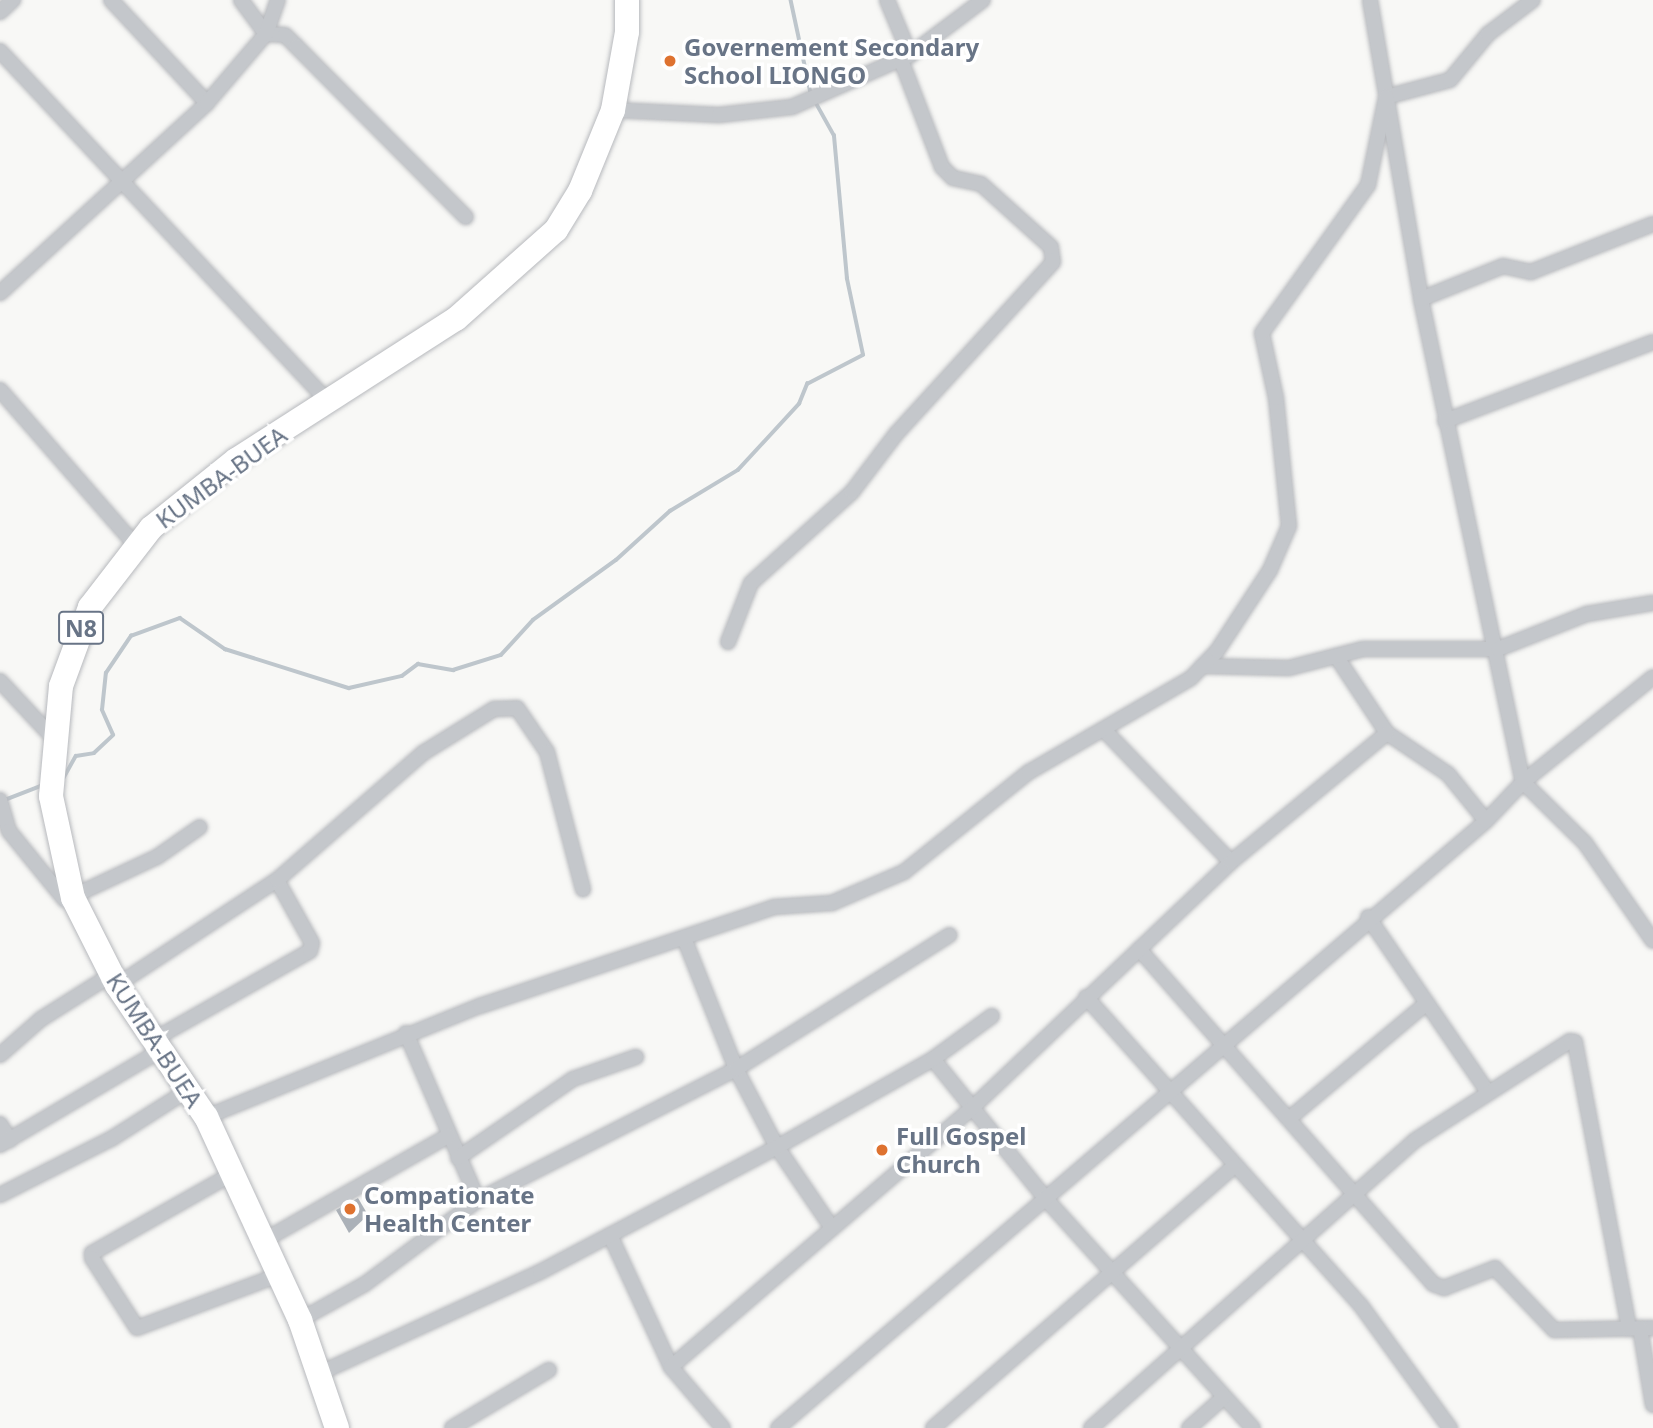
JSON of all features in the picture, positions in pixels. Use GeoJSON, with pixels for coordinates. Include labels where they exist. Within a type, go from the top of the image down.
{"type":"FeatureCollection","features":[{"type":"Feature","properties":{"kind":"highway","name":"KUMBA-BUEA"},"geometry":{"type":"LineString","coordinates":[[337,1428],[300,1320],[230,1175],[206,1117],[185,1093],[154,1047],[114,980],[73,898],[51,796],[54,740],[64,675],[84,620],[136,546],[225,468],[456,319],[556,230],[580,191],[613,110],[627,0]]}},
{"type":"Feature","properties":{"kind":"street"},"geometry":{"type":"LineString","coordinates":[[0,12],[13,0]]}},
{"type":"Feature","properties":{"kind":"street"},"geometry":{"type":"LineString","coordinates":[[111,0],[207,103]]}},
{"type":"Feature","properties":{"kind":"street"},"geometry":{"type":"LineString","coordinates":[[241,0],[266,34]]}},
{"type":"Feature","properties":{"kind":"street"},"geometry":{"type":"LineString","coordinates":[[0,293],[124,185],[207,103],[266,34],[278,0]]}},
{"type":"Feature","properties":{"kind":"street"},"geometry":{"type":"LineString","coordinates":[[728,642],[751,583],[852,492],[904,425],[1053,262],[1051,247],[981,184],[953,178],[942,167],[887,0]]}},
{"type":"Feature","properties":{"kind":"street"},"geometry":{"type":"LineString","coordinates":[[613,110],[719,115],[780,109],[905,58],[983,0]]}},
{"type":"Feature","properties":{"kind":"street"},"geometry":{"type":"LineString","coordinates":[[1370,0],[1421,299],[1445,421],[1498,649],[1523,782],[1585,843],[1653,942]]}},
{"type":"Feature","properties":{"kind":"street"},"geometry":{"type":"LineString","coordinates":[[1386,97],[1450,80],[1488,34],[1533,0]]}},
{"type":"Feature","properties":{"kind":"street"},"geometry":{"type":"LineString","coordinates":[[266,34],[285,35],[466,217]]}},
{"type":"Feature","properties":{"kind":"street"},"geometry":{"type":"LineString","coordinates":[[0,51],[328,401]]}},
{"type":"Feature","properties":{"kind":"street"},"geometry":{"type":"LineString","coordinates":[[206,1117],[406,1033],[774,907],[832,903],[904,872],[1021,778],[1182,685],[1202,666],[1270,570],[1289,526],[1276,398],[1262,333],[1368,185],[1386,97]]}},
{"type":"Feature","properties":{"kind":"street"},"geometry":{"type":"LineString","coordinates":[[1421,299],[1503,266],[1531,272],[1653,224]]}},
{"type":"Feature","properties":{"kind":"street"},"geometry":{"type":"LineString","coordinates":[[1445,421],[1653,342]]}},
{"type":"Feature","properties":{"kind":"street"},"geometry":{"type":"LineString","coordinates":[[0,390],[136,546]]}},
{"type":"Feature","properties":{"kind":"street"},"geometry":{"type":"LineString","coordinates":[[1202,666],[1289,667],[1370,649],[1498,649],[1587,614],[1653,603]]}},
{"type":"Feature","properties":{"kind":"street"},"geometry":{"type":"LineString","coordinates":[[1336,656],[1387,733],[1448,774],[1486,821]]}},
{"type":"Feature","properties":{"kind":"street"},"geometry":{"type":"LineString","coordinates":[[778,1428],[1368,917],[1486,821],[1523,782],[1653,677]]}},
{"type":"Feature","properties":{"kind":"street"},"geometry":{"type":"LineString","coordinates":[[0,681],[54,740]]}},
{"type":"Feature","properties":{"kind":"street"},"geometry":{"type":"LineString","coordinates":[[0,1055],[41,1019],[114,980],[277,880],[423,753],[507,705],[517,708],[547,752],[583,889]]}},
{"type":"Feature","properties":{"kind":"street"},"geometry":{"type":"LineString","coordinates":[[1104,730],[1231,862]]}},
{"type":"Feature","properties":{"kind":"street"},"geometry":{"type":"LineString","coordinates":[[671,1367],[972,1108],[1231,862],[1387,733]]}},
{"type":"Feature","properties":{"kind":"street"},"geometry":{"type":"LineString","coordinates":[[0,800],[9,831],[61,898],[73,898],[157,857],[200,827]]}},
{"type":"Feature","properties":{"kind":"street"},"geometry":{"type":"LineString","coordinates":[[0,1124],[5,1143],[313,948],[277,880]]}},
{"type":"Feature","properties":{"kind":"street"},"geometry":{"type":"LineString","coordinates":[[1368,917],[1487,1091]]}},
{"type":"Feature","properties":{"kind":"street"},"geometry":{"type":"LineString","coordinates":[[300,1320],[365,1284],[478,1200],[737,1069],[950,935]]}},
{"type":"Feature","properties":{"kind":"street"},"geometry":{"type":"LineString","coordinates":[[684,938],[737,1069],[777,1147],[832,1228]]}},
{"type":"Feature","properties":{"kind":"street"},"geometry":{"type":"LineString","coordinates":[[1139,949],[1291,1117],[1437,1287],[1495,1268],[1554,1330],[1641,1328]]}},
{"type":"Feature","properties":{"kind":"street"},"geometry":{"type":"LineString","coordinates":[[1086,997],[1233,1167],[1362,1307],[1450,1428]]}},
{"type":"Feature","properties":{"kind":"street"},"geometry":{"type":"LineString","coordinates":[[1291,1117],[1427,1003]]}},
{"type":"Feature","properties":{"kind":"street"},"geometry":{"type":"LineString","coordinates":[[318,1374],[610,1235],[777,1147],[933,1059],[992,1016]]}},
{"type":"Feature","properties":{"kind":"street"},"geometry":{"type":"LineString","coordinates":[[406,1033],[448,1136],[478,1200]]}},
{"type":"Feature","properties":{"kind":"street"},"geometry":{"type":"LineString","coordinates":[[1091,1428],[1414,1141],[1487,1091],[1575,1042],[1641,1328],[1653,1405]]}},
{"type":"Feature","properties":{"kind":"street"},"geometry":{"type":"LineString","coordinates":[[458,1158],[573,1079],[636,1057]]}},
{"type":"Feature","properties":{"kind":"street"},"geometry":{"type":"LineString","coordinates":[[933,1059],[1045,1198],[1253,1428]]}},
{"type":"Feature","properties":{"kind":"street"},"geometry":{"type":"LineString","coordinates":[[0,1195],[111,1139],[185,1093]]}},
{"type":"Feature","properties":{"kind":"street"},"geometry":{"type":"LineString","coordinates":[[264,1241],[448,1136]]}},
{"type":"Feature","properties":{"kind":"street"},"geometry":{"type":"LineString","coordinates":[[933,1428],[1113,1275],[1233,1167]]}},
{"type":"Feature","properties":{"kind":"street"},"geometry":{"type":"LineString","coordinates":[[230,1175],[92,1258],[137,1328],[279,1275]]}},
{"type":"Feature","properties":{"kind":"street"},"geometry":{"type":"LineString","coordinates":[[610,1235],[671,1367],[723,1428]]}},
{"type":"Feature","properties":{"kind":"street"},"geometry":{"type":"LineString","coordinates":[[452,1428],[550,1370]]}},
{"type":"Feature","properties":{"kind":"street"},"geometry":{"type":"LineString","coordinates":[[1189,1428],[1224,1397]]}},
{"type":"Feature","properties":{"kind":"building","name":"Compationate Health Center"},"geometry":{"type":"Polygon","coordinates":[[[358,1198],[368,1215],[349,1233],[336,1210],[358,1198]]]}},
{"type":"Feature","properties":{"kind":"waterway"},"geometry":{"type":"LineString","coordinates":[[791,0],[811,93]]}},
{"type":"Feature","properties":{"kind":"waterway"},"geometry":{"type":"LineString","coordinates":[[63,779],[76,756],[94,753],[113,735],[102,710],[106,673],[131,636],[180,618],[225,649],[349,688],[402,676],[418,664],[453,670],[501,655],[533,620],[616,560],[670,511],[738,470],[799,404],[807,384],[863,355],[847,279],[834,136],[814,100]]}},
{"type":"Feature","properties":{"kind":"waterway"},"geometry":{"type":"LineString","coordinates":[[5,800],[43,785]]}},
{"type":"Feature","properties":{"kind":"place","name":"Governement Secondary School LIONGO"},"geometry":{"type":"Point","coordinates":[670,61]}},
{"type":"Feature","properties":{"kind":"place","name":"Full Gospel Church"},"geometry":{"type":"Point","coordinates":[882,1150]}},
{"type":"Feature","properties":{"kind":"place","name":"Compationate Health Center"},"geometry":{"type":"Point","coordinates":[350,1209]}}]}
